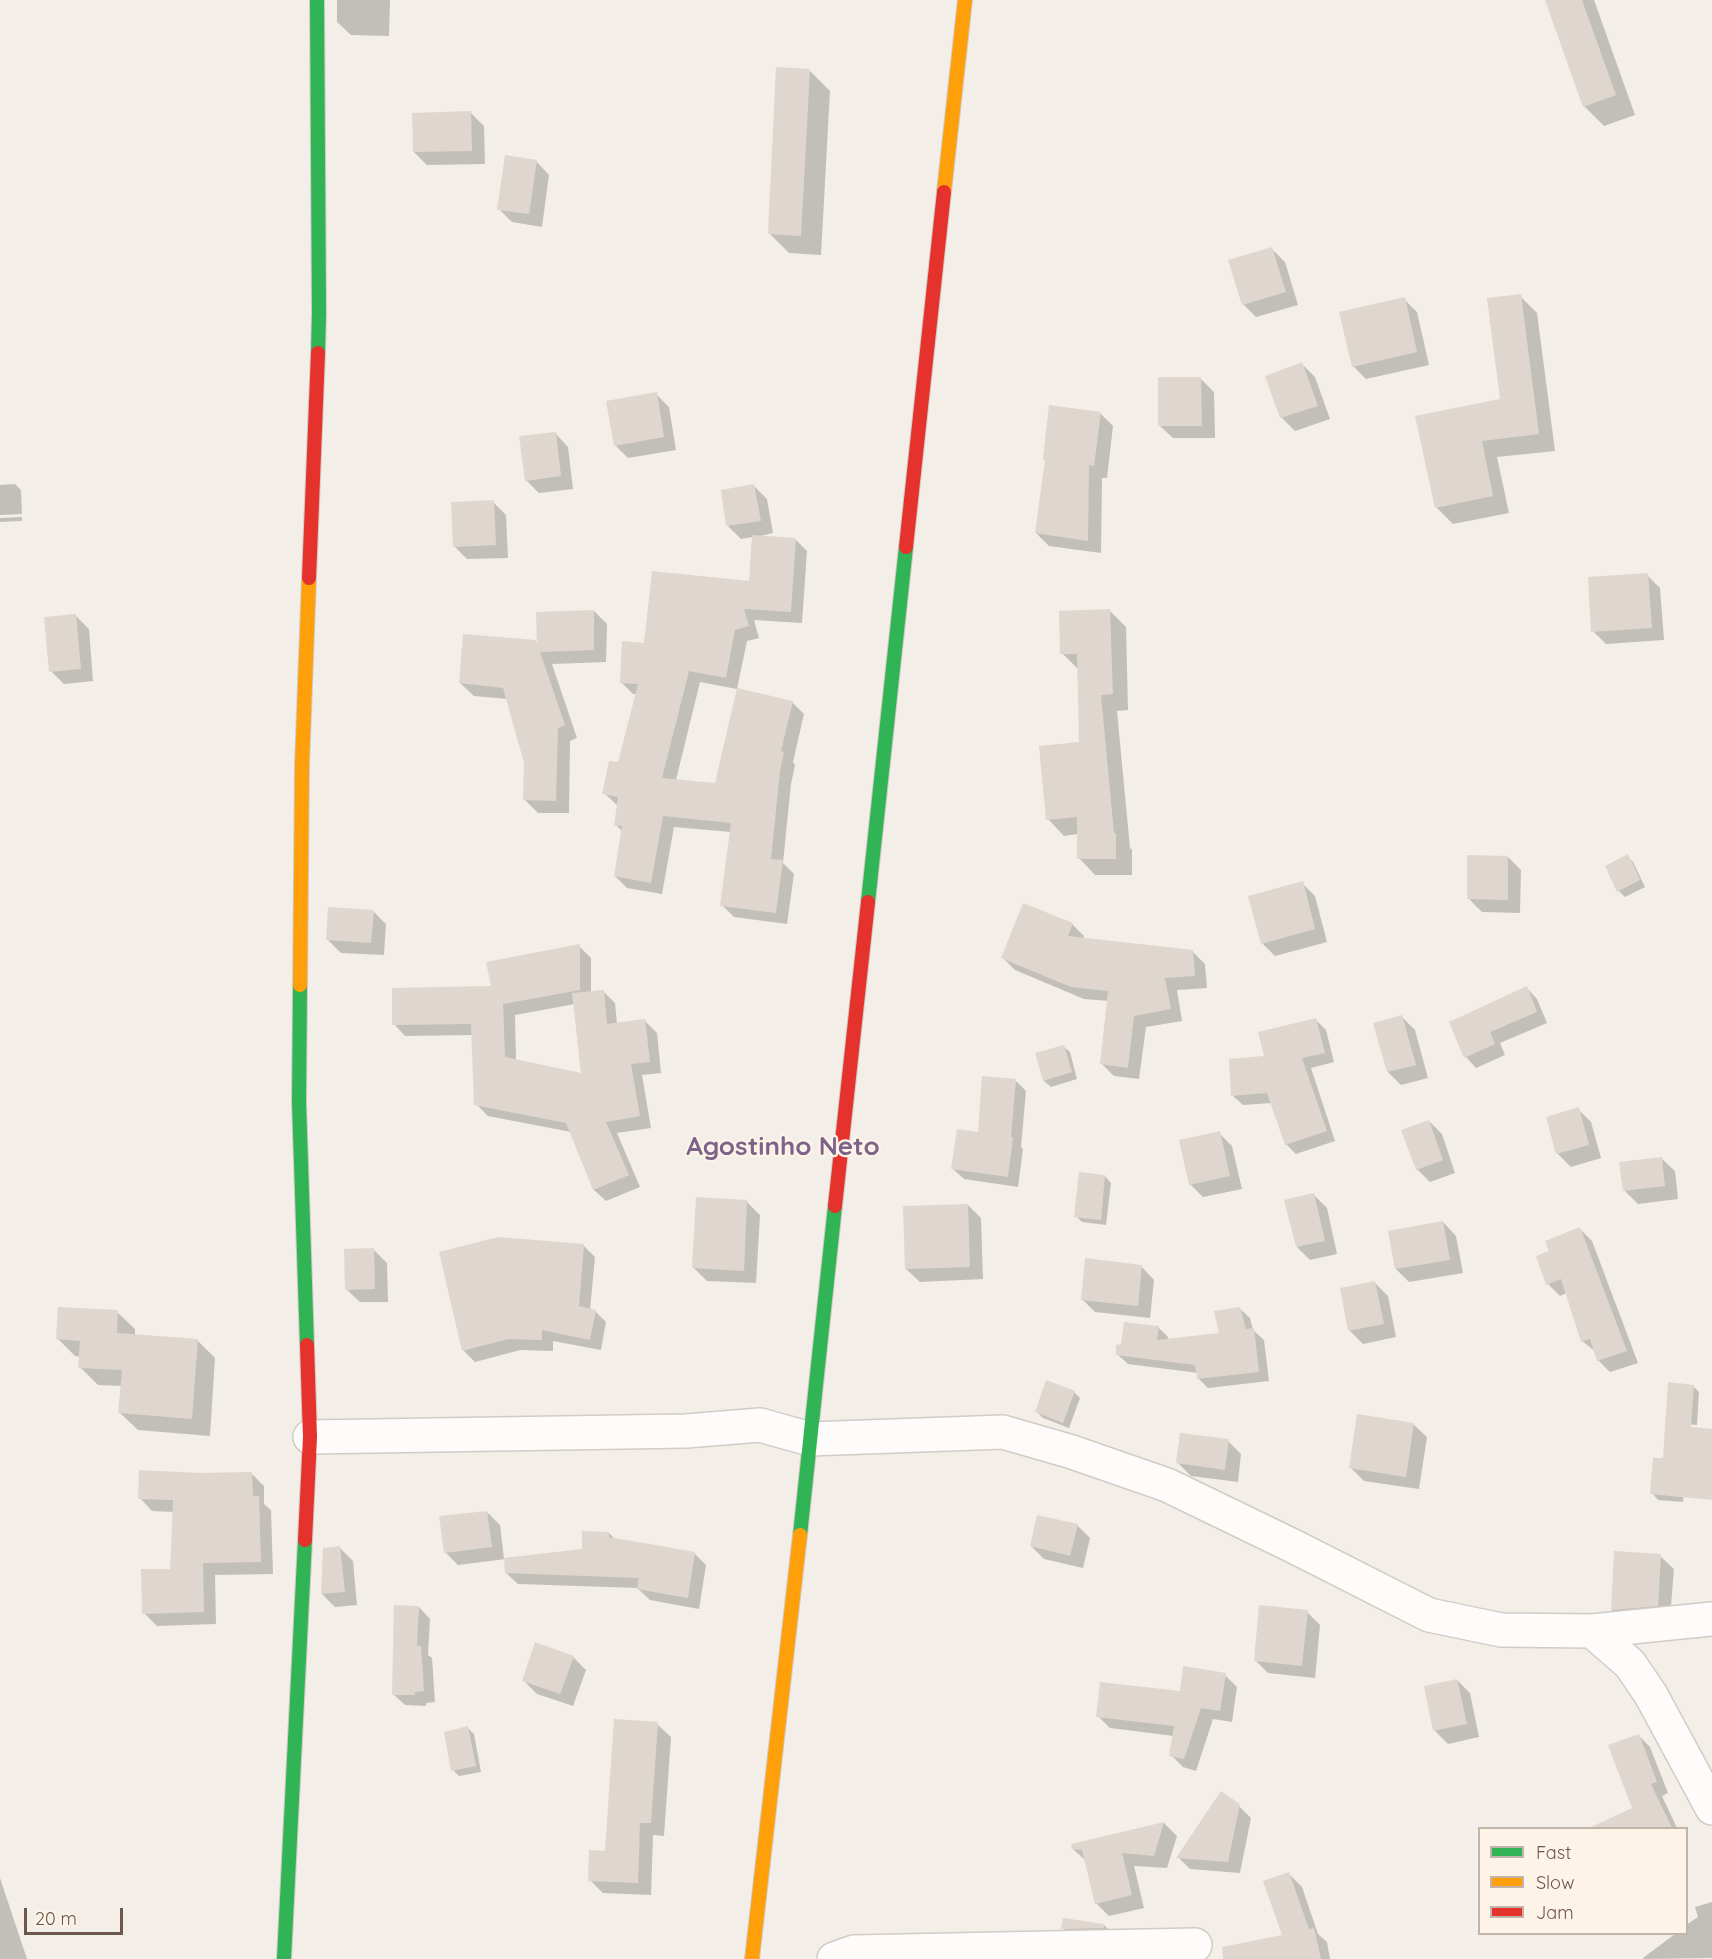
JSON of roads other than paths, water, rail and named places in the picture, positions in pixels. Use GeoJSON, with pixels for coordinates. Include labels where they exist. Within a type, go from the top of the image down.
{"type":"FeatureCollection","features":[{"type":"Feature","properties":{"kind":"main road"},"geometry":{"type":"LineString","coordinates":[[284,1959],[310,1437],[299,1102],[302,765],[319,313],[317,0]]}},
{"type":"Feature","properties":{"kind":"main road"},"geometry":{"type":"LineString","coordinates":[[752,1959],[782,1703],[965,0]]}},
{"type":"Feature","properties":{"kind":"street"},"geometry":{"type":"LineString","coordinates":[[310,1437],[686,1431],[760,1425],[810,1439],[1003,1432],[1072,1452],[1167,1485],[1429,1615],[1501,1630],[1592,1631],[1712,1619]]}},
{"type":"Feature","properties":{"kind":"street"},"geometry":{"type":"LineString","coordinates":[[1592,1631],[1630,1664],[1651,1695],[1712,1808]]}},
{"type":"Feature","properties":{"kind":"street"},"geometry":{"type":"LineString","coordinates":[[834,1959],[854,1952],[1195,1945]]}},
{"type":"Feature","properties":{"kind":"district","name":"Agostinho Neto"},"geometry":{"type":"Point","coordinates":[783,1147]}}]}
